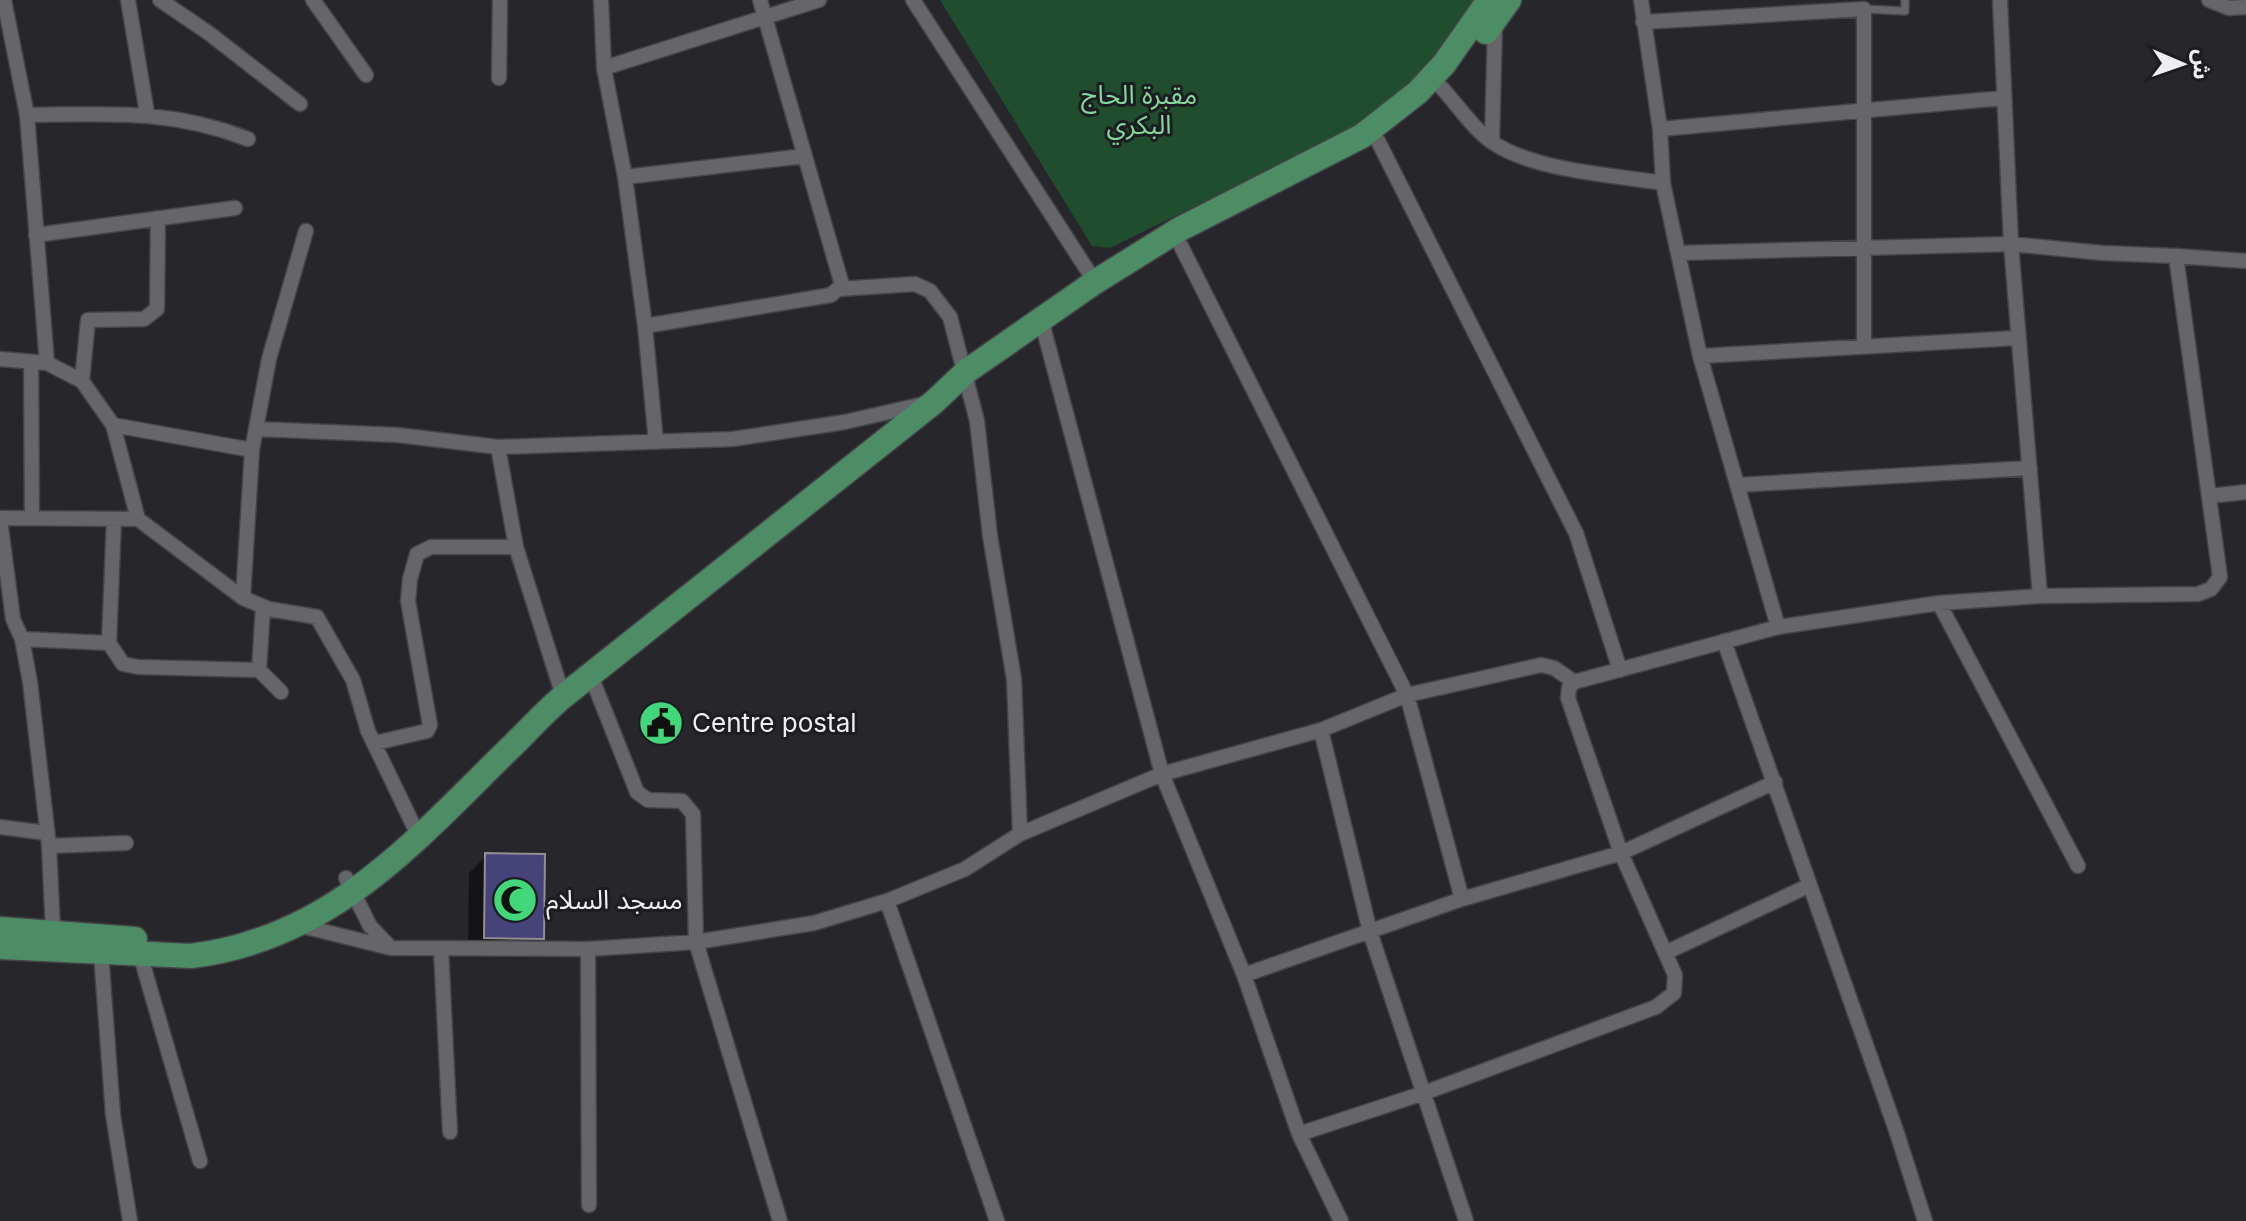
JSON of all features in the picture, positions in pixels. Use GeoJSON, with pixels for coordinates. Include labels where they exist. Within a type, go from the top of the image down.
{"type":"FeatureCollection","features":[{"type":"Feature","properties":{"kind":"main road"},"geometry":{"type":"LineString","coordinates":[[0,929],[213,940],[318,916],[350,886],[419,837],[563,696],[934,402],[967,371],[1095,282],[1180,229],[1362,136],[1418,92],[1497,7]]}},
{"type":"Feature","properties":{"kind":"main road"},"geometry":{"type":"LineString","coordinates":[[1095,282],[1181,246],[1338,166],[1378,141],[1441,87],[1497,7]]}},
{"type":"Feature","properties":{"kind":"main road"},"geometry":{"type":"LineString","coordinates":[[0,947],[191,956],[243,947],[287,923]]}},
{"type":"Feature","properties":{"kind":"street"},"geometry":{"type":"LineString","coordinates":[[4,0],[27,115],[47,363]]}},
{"type":"Feature","properties":{"kind":"street"},"geometry":{"type":"LineString","coordinates":[[128,0],[147,113]]}},
{"type":"Feature","properties":{"kind":"street"},"geometry":{"type":"LineString","coordinates":[[160,0],[210,34],[300,104]]}},
{"type":"Feature","properties":{"kind":"street"},"geometry":{"type":"LineString","coordinates":[[313,0],[366,75]]}},
{"type":"Feature","properties":{"kind":"street"},"geometry":{"type":"LineString","coordinates":[[499,78],[500,0]]}},
{"type":"Feature","properties":{"kind":"street"},"geometry":{"type":"LineString","coordinates":[[601,0],[604,68],[625,177],[645,326],[656,442]]}},
{"type":"Feature","properties":{"kind":"street"},"geometry":{"type":"LineString","coordinates":[[645,326],[831,295],[843,281],[760,0]]}},
{"type":"Feature","properties":{"kind":"street"},"geometry":{"type":"LineString","coordinates":[[604,68],[819,0]]}},
{"type":"Feature","properties":{"kind":"street"},"geometry":{"type":"LineString","coordinates":[[913,0],[1095,282]]}},
{"type":"Feature","properties":{"kind":"street"},"geometry":{"type":"LineString","coordinates":[[1641,0],[1660,129],[1663,183],[1700,356],[1778,627]]}},
{"type":"Feature","properties":{"kind":"street"},"geometry":{"type":"LineString","coordinates":[[2000,0],[2017,338],[2040,596]]}},
{"type":"Feature","properties":{"kind":"street"},"geometry":{"type":"LineString","coordinates":[[2209,0],[2229,8],[2246,7]]}},
{"type":"Feature","properties":{"kind":"street"},"geometry":{"type":"LineString","coordinates":[[1492,142],[1497,7]]}},
{"type":"Feature","properties":{"kind":"street"},"geometry":{"type":"LineString","coordinates":[[1643,22],[1864,9],[1864,345]]}},
{"type":"Feature","properties":{"kind":"street"},"geometry":{"type":"LineString","coordinates":[[1441,87],[1492,142],[1540,162],[1663,183]]}},
{"type":"Feature","properties":{"kind":"street"},"geometry":{"type":"LineString","coordinates":[[1660,129],[2003,98]]}},
{"type":"Feature","properties":{"kind":"street"},"geometry":{"type":"LineString","coordinates":[[27,115],[147,113],[203,124],[248,139]]}},
{"type":"Feature","properties":{"kind":"street"},"geometry":{"type":"LineString","coordinates":[[1378,141],[1576,533],[1620,670]]}},
{"type":"Feature","properties":{"kind":"street"},"geometry":{"type":"LineString","coordinates":[[625,177],[805,156]]}},
{"type":"Feature","properties":{"kind":"street"},"geometry":{"type":"LineString","coordinates":[[36,235],[235,208]]}},
{"type":"Feature","properties":{"kind":"street"},"geometry":{"type":"LineString","coordinates":[[82,381],[88,320],[144,319],[157,309],[158,218]]}},
{"type":"Feature","properties":{"kind":"street"},"geometry":{"type":"LineString","coordinates":[[243,598],[252,450],[269,359],[306,231]]}},
{"type":"Feature","properties":{"kind":"street"},"geometry":{"type":"LineString","coordinates":[[1679,253],[1866,245],[2011,244],[2246,261]]}},
{"type":"Feature","properties":{"kind":"street"},"geometry":{"type":"LineString","coordinates":[[1181,246],[1407,695],[1462,899]]}},
{"type":"Feature","properties":{"kind":"street"},"geometry":{"type":"LineString","coordinates":[[1299,1134],[1424,1093],[1669,1000],[1677,985],[1621,853],[1568,698],[1569,688],[1574,682],[1778,627],[1939,603],[2040,596],[2198,594],[2211,589],[2220,577],[2176,256]]}},
{"type":"Feature","properties":{"kind":"street"},"geometry":{"type":"LineString","coordinates":[[839,289],[900,283],[930,291],[950,317],[967,371],[977,421],[996,578],[1014,679],[1020,834]]}},
{"type":"Feature","properties":{"kind":"street"},"geometry":{"type":"LineString","coordinates":[[1041,319],[1162,774],[1244,975],[1299,1134],[1341,1221]]}},
{"type":"Feature","properties":{"kind":"street"},"geometry":{"type":"LineString","coordinates":[[1700,356],[2017,338]]}},
{"type":"Feature","properties":{"kind":"street"},"geometry":{"type":"LineString","coordinates":[[0,359],[47,363],[82,381],[113,425],[138,519]]}},
{"type":"Feature","properties":{"kind":"street"},"geometry":{"type":"LineString","coordinates":[[31,362],[32,518]]}},
{"type":"Feature","properties":{"kind":"street"},"geometry":{"type":"LineString","coordinates":[[257,429],[398,435],[498,447],[733,439],[845,422],[934,402]]}},
{"type":"Feature","properties":{"kind":"street"},"geometry":{"type":"LineString","coordinates":[[113,425],[252,450]]}},
{"type":"Feature","properties":{"kind":"street"},"geometry":{"type":"LineString","coordinates":[[498,447],[516,547],[563,696]]}},
{"type":"Feature","properties":{"kind":"street"},"geometry":{"type":"LineString","coordinates":[[1737,485],[2030,468]]}},
{"type":"Feature","properties":{"kind":"street"},"geometry":{"type":"LineString","coordinates":[[2210,496],[2246,492]]}},
{"type":"Feature","properties":{"kind":"street"},"geometry":{"type":"LineString","coordinates":[[53,932],[48,840],[22,639],[13,619],[9,598],[0,519],[138,519],[243,598],[263,607],[317,617],[353,680],[375,743],[419,837]]}},
{"type":"Feature","properties":{"kind":"street"},"geometry":{"type":"LineString","coordinates":[[114,519],[109,643],[123,664],[259,670],[281,692]]}},
{"type":"Feature","properties":{"kind":"street"},"geometry":{"type":"LineString","coordinates":[[375,743],[427,731],[430,725],[408,601],[417,554],[431,547],[516,547]]}},
{"type":"Feature","properties":{"kind":"street"},"geometry":{"type":"LineString","coordinates":[[1939,603],[2078,866]]}},
{"type":"Feature","properties":{"kind":"street"},"geometry":{"type":"LineString","coordinates":[[259,670],[263,607]]}},
{"type":"Feature","properties":{"kind":"street"},"geometry":{"type":"LineString","coordinates":[[22,639],[109,643]]}},
{"type":"Feature","properties":{"kind":"street"},"geometry":{"type":"LineString","coordinates":[[1724,641],[1925,1221]]}},
{"type":"Feature","properties":{"kind":"street"},"geometry":{"type":"LineString","coordinates":[[287,923],[391,948],[588,949],[696,942],[814,923],[887,901],[965,869],[1020,834],[1162,774],[1321,730],[1407,695],[1541,665],[1554,668],[1574,682]]}},
{"type":"Feature","properties":{"kind":"street"},"geometry":{"type":"LineString","coordinates":[[591,676],[637,792],[648,800],[682,801],[693,814],[696,942],[780,1221]]}},
{"type":"Feature","properties":{"kind":"street"},"geometry":{"type":"LineString","coordinates":[[1321,730],[1370,932],[1466,1221]]}},
{"type":"Feature","properties":{"kind":"street"},"geometry":{"type":"LineString","coordinates":[[1244,975],[1462,899],[1621,853],[1775,782]]}},
{"type":"Feature","properties":{"kind":"street"},"geometry":{"type":"LineString","coordinates":[[0,827],[48,840],[126,843]]}},
{"type":"Feature","properties":{"kind":"street"},"geometry":{"type":"LineString","coordinates":[[350,886],[370,926],[391,948]]}},
{"type":"Feature","properties":{"kind":"street"},"geometry":{"type":"LineString","coordinates":[[1665,953],[1808,886]]}},
{"type":"Feature","properties":{"kind":"street"},"geometry":{"type":"LineString","coordinates":[[887,901],[997,1221]]}},
{"type":"Feature","properties":{"kind":"street"},"geometry":{"type":"LineString","coordinates":[[441,949],[450,1132]]}},
{"type":"Feature","properties":{"kind":"street"},"geometry":{"type":"LineString","coordinates":[[588,949],[589,1205]]}},
{"type":"Feature","properties":{"kind":"street"},"geometry":{"type":"LineString","coordinates":[[101,953],[113,1115],[130,1221]]}},
{"type":"Feature","properties":{"kind":"street"},"geometry":{"type":"LineString","coordinates":[[140,954],[200,1161]]}},
{"type":"Feature","properties":{"kind":"lane"},"geometry":{"type":"LineString","coordinates":[[1864,9],[1905,11],[1905,0]]}},
{"type":"Feature","properties":{"kind":"green space","name":"مقبرة الحاج البكري"},"geometry":{"type":"Polygon","coordinates":[[[940,0],[1475,0],[1432,67],[1370,120],[1110,248],[1092,246],[940,0]]]}},
{"type":"Feature","properties":{"kind":"building","name":"مسجد السلام"},"geometry":{"type":"Polygon","coordinates":[[[485,853],[545,854],[544,939],[484,938],[485,853]]]}},
{"type":"Feature","properties":{"kind":"place","name":"Centre postal"},"geometry":{"type":"Point","coordinates":[661,723]}},
{"type":"Feature","properties":{"kind":"place","name":"مسجد السلام"},"geometry":{"type":"Point","coordinates":[515,900]}}]}
